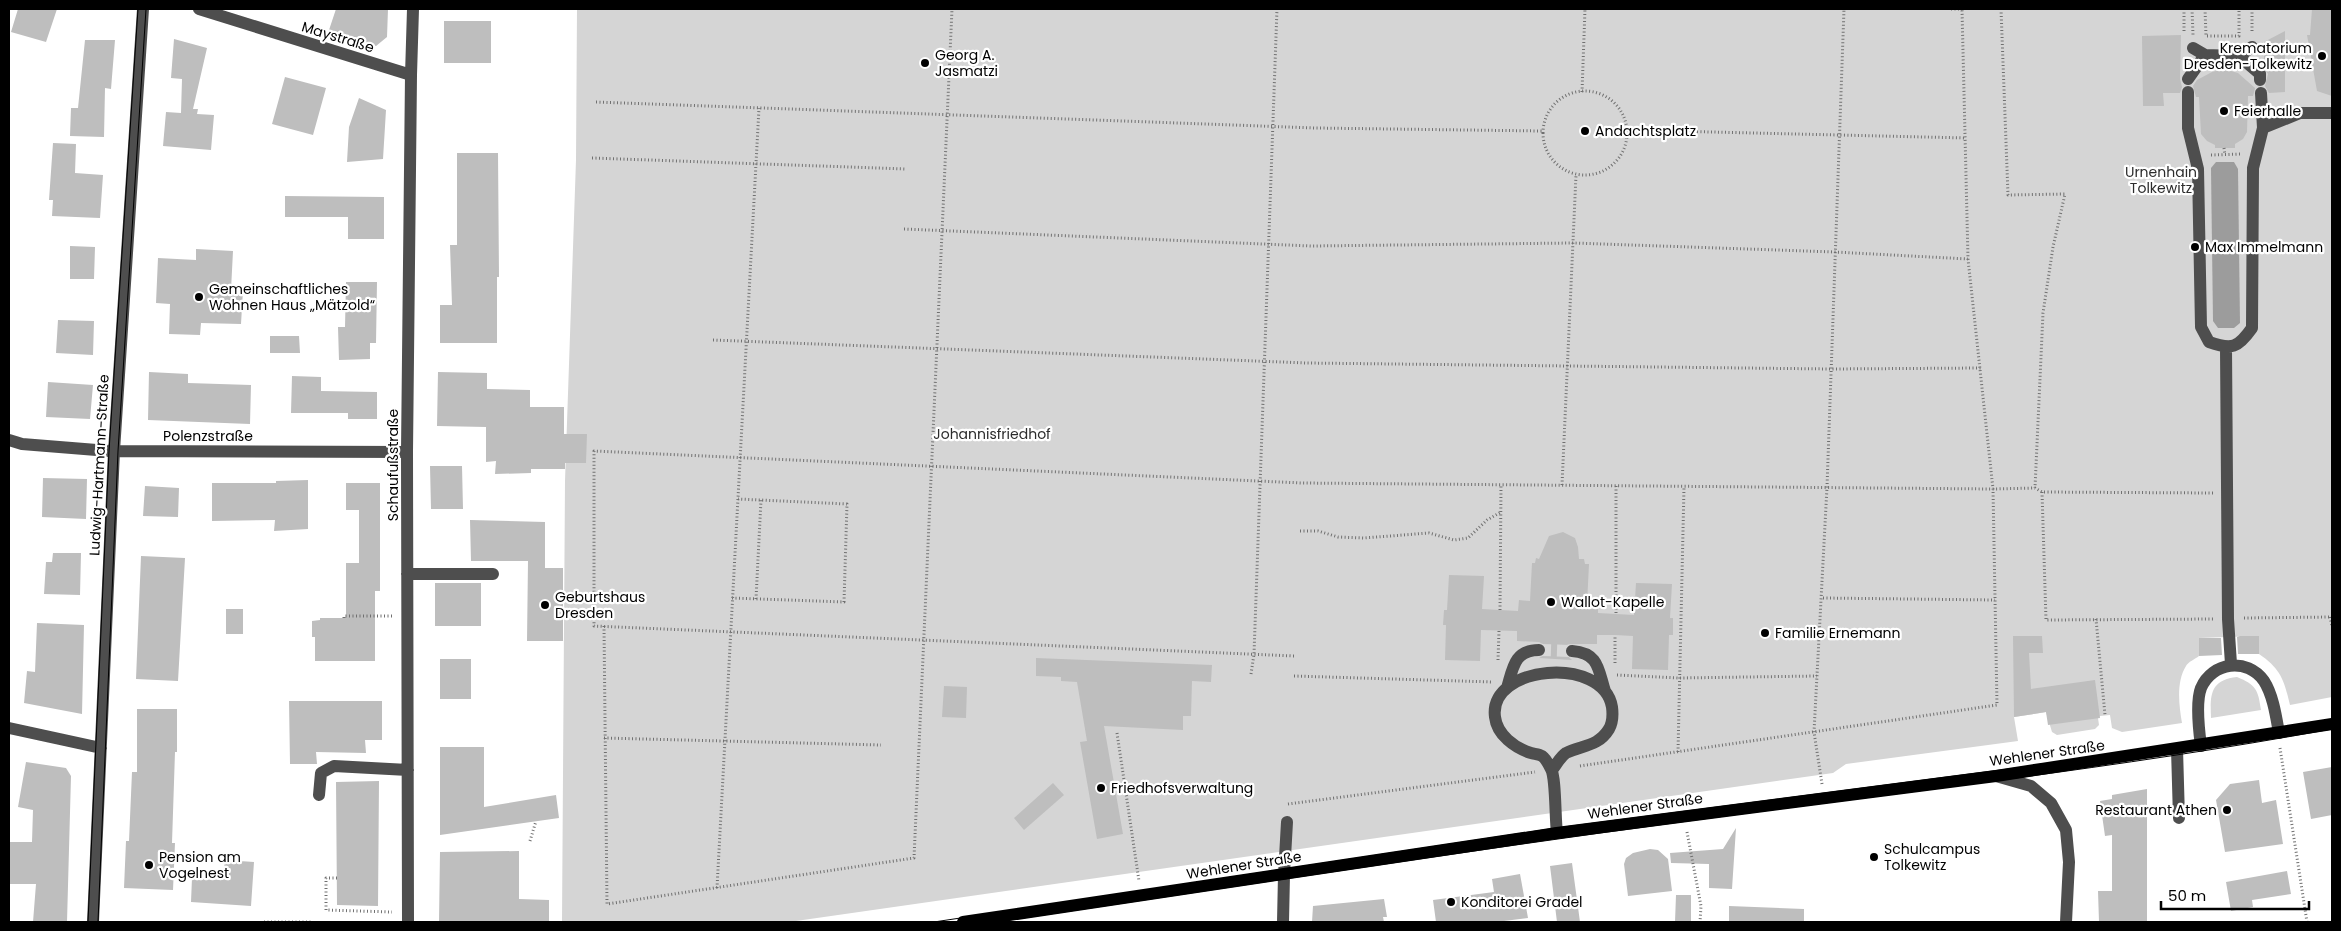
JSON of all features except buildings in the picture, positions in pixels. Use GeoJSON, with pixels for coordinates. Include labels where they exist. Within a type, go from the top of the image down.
{"type":"FeatureCollection","features":[{"type":"Feature","properties":{"kind":"main road","name":"Wehlener Straße"},"geometry":{"type":"LineString","coordinates":[[963,922],[996,920],[1140,896],[1557,833],[1996,776],[2201,746],[2332,724]]}},
{"type":"Feature","properties":{"kind":"street","name":"Ludwig-Hartmann-Straße"},"geometry":{"type":"LineString","coordinates":[[93,922],[114,451],[143,9]]}},
{"type":"Feature","properties":{"kind":"street","name":"Maystraße"},"geometry":{"type":"LineString","coordinates":[[199,9],[411,75]]}},
{"type":"Feature","properties":{"kind":"street","name":"Schaufußstraße"},"geometry":{"type":"LineString","coordinates":[[408,917],[407,452],[413,9]]}},
{"type":"Feature","properties":{"kind":"street"},"geometry":{"type":"LineString","coordinates":[[2193,48],[2205,55],[2239,56],[2252,47]]}},
{"type":"Feature","properties":{"kind":"street"},"geometry":{"type":"LineString","coordinates":[[2188,79],[2205,55]]}},
{"type":"Feature","properties":{"kind":"street"},"geometry":{"type":"LineString","coordinates":[[2239,56],[2260,74],[2260,80]]}},
{"type":"Feature","properties":{"kind":"street"},"geometry":{"type":"LineString","coordinates":[[2188,92],[2188,128],[2198,169],[2201,327],[2209,342],[2226,348],[2242,342],[2252,328],[2253,168],[2263,128],[2261,93]]}},
{"type":"Feature","properties":{"kind":"street"},"geometry":{"type":"LineString","coordinates":[[2263,128],[2300,113],[2332,114]]}},
{"type":"Feature","properties":{"kind":"street"},"geometry":{"type":"LineString","coordinates":[[2226,348],[2228,618],[2231,664]]}},
{"type":"Feature","properties":{"kind":"street","name":"Polenzstraße"},"geometry":{"type":"LineString","coordinates":[[9,440],[22,444],[114,451],[407,452]]}},
{"type":"Feature","properties":{"kind":"street"},"geometry":{"type":"LineString","coordinates":[[407,574],[493,574]]}},
{"type":"Feature","properties":{"kind":"street"},"geometry":{"type":"LineString","coordinates":[[1507,688],[1516,660],[1527,650],[1539,650]]}},
{"type":"Feature","properties":{"kind":"street"},"geometry":{"type":"LineString","coordinates":[[1552,770],[1565,753],[1582,749],[1598,741],[1609,730],[1613,718],[1611,704],[1596,661],[1586,652],[1572,651]]}},
{"type":"Feature","properties":{"kind":"street"},"geometry":{"type":"LineString","coordinates":[[2201,746],[2199,708],[2201,688],[2213,672],[2231,664],[2249,668],[2263,680],[2272,701],[2279,733]]}},
{"type":"Feature","properties":{"kind":"street"},"geometry":{"type":"LineString","coordinates":[[1557,833],[1552,770],[1542,756],[1517,747],[1506,739],[1495,717],[1496,701],[1507,688],[1523,678],[1563,672],[1580,676],[1605,691]]}},
{"type":"Feature","properties":{"kind":"street"},"geometry":{"type":"LineString","coordinates":[[9,728],[101,748]]}},
{"type":"Feature","properties":{"kind":"street"},"geometry":{"type":"LineString","coordinates":[[2177,749],[2179,818]]}},
{"type":"Feature","properties":{"kind":"street"},"geometry":{"type":"LineString","coordinates":[[319,795],[321,774],[334,766],[408,770]]}},
{"type":"Feature","properties":{"kind":"street"},"geometry":{"type":"LineString","coordinates":[[1996,776],[2031,786],[2051,802],[2066,830],[2069,862],[2066,922]]}},
{"type":"Feature","properties":{"kind":"street"},"geometry":{"type":"LineString","coordinates":[[1283,922],[1288,822]]}},
{"type":"Feature","properties":{"kind":"path"},"geometry":{"type":"LineString","coordinates":[[604,626],[607,904],[914,858],[952,9]]}},
{"type":"Feature","properties":{"kind":"path"},"geometry":{"type":"LineString","coordinates":[[1251,674],[1254,654],[1277,9]]}},
{"type":"Feature","properties":{"kind":"path"},"geometry":{"type":"LineString","coordinates":[[1582,92],[1585,9]]}},
{"type":"Feature","properties":{"kind":"path"},"geometry":{"type":"LineString","coordinates":[[1823,797],[1814,732],[1823,598],[1844,9]]}},
{"type":"Feature","properties":{"kind":"path"},"geometry":{"type":"LineString","coordinates":[[1288,804],[1552,770],[1997,705],[1993,490],[1968,259],[1962,9],[1951,9]]}},
{"type":"Feature","properties":{"kind":"path"},"geometry":{"type":"LineString","coordinates":[[2001,9],[2008,195],[2065,194],[2043,313],[2035,488]]}},
{"type":"Feature","properties":{"kind":"path"},"geometry":{"type":"LineString","coordinates":[[2184,9],[2184,33]]}},
{"type":"Feature","properties":{"kind":"path"},"geometry":{"type":"LineString","coordinates":[[2192,9],[2193,48]]}},
{"type":"Feature","properties":{"kind":"path"},"geometry":{"type":"LineString","coordinates":[[2205,9],[2206,36],[2239,36],[2239,9]]}},
{"type":"Feature","properties":{"kind":"path"},"geometry":{"type":"LineString","coordinates":[[2252,9],[2252,47]]}},
{"type":"Feature","properties":{"kind":"path"},"geometry":{"type":"LineString","coordinates":[[1582,92],[1603,95],[1612,100],[1621,112],[1627,130],[1625,146],[1617,160],[1608,168],[1595,174],[1576,175],[1559,167],[1547,152],[1542,131],[1552,106],[1564,97],[1582,92]]}},
{"type":"Feature","properties":{"kind":"path"},"geometry":{"type":"LineString","coordinates":[[596,102],[1273,127],[1542,131]]}},
{"type":"Feature","properties":{"kind":"path"},"geometry":{"type":"LineString","coordinates":[[716,888],[759,108]]}},
{"type":"Feature","properties":{"kind":"path"},"geometry":{"type":"LineString","coordinates":[[1627,130],[1966,138]]}},
{"type":"Feature","properties":{"kind":"path"},"geometry":{"type":"LineString","coordinates":[[2224,148],[2225,155]]}},
{"type":"Feature","properties":{"kind":"path"},"geometry":{"type":"LineString","coordinates":[[2218,155],[2232,154]]}},
{"type":"Feature","properties":{"kind":"path"},"geometry":{"type":"LineString","coordinates":[[592,158],[906,169]]}},
{"type":"Feature","properties":{"kind":"path"},"geometry":{"type":"LineString","coordinates":[[1562,486],[1576,175]]}},
{"type":"Feature","properties":{"kind":"path"},"geometry":{"type":"LineString","coordinates":[[904,229],[1312,246],[1573,243],[1835,252],[1968,259]]}},
{"type":"Feature","properties":{"kind":"path"},"geometry":{"type":"LineString","coordinates":[[713,340],[1264,362],[1831,369],[1981,368]]}},
{"type":"Feature","properties":{"kind":"path"},"geometry":{"type":"LineString","coordinates":[[1294,656],[594,626],[594,451],[1259,481],[1993,490],[2035,488],[2042,492],[2228,493]]}},
{"type":"Feature","properties":{"kind":"path"},"geometry":{"type":"LineString","coordinates":[[1500,610],[1501,485]]}},
{"type":"Feature","properties":{"kind":"path"},"geometry":{"type":"LineString","coordinates":[[1616,486],[1616,614]]}},
{"type":"Feature","properties":{"kind":"path"},"geometry":{"type":"LineString","coordinates":[[1678,752],[1684,487]]}},
{"type":"Feature","properties":{"kind":"path"},"geometry":{"type":"LineString","coordinates":[[2042,492],[2046,620],[2331,617],[2332,626]]}},
{"type":"Feature","properties":{"kind":"path"},"geometry":{"type":"LineString","coordinates":[[732,598],[844,602],[847,504],[738,499]]}},
{"type":"Feature","properties":{"kind":"path"},"geometry":{"type":"LineString","coordinates":[[756,599],[761,500]]}},
{"type":"Feature","properties":{"kind":"path"},"geometry":{"type":"LineString","coordinates":[[1300,531],[1318,531],[1338,537],[1364,538],[1429,533],[1454,540],[1468,538],[1487,520],[1501,512]]}},
{"type":"Feature","properties":{"kind":"path"},"geometry":{"type":"LineString","coordinates":[[1823,598],[1995,600]]}},
{"type":"Feature","properties":{"kind":"path"},"geometry":{"type":"LineString","coordinates":[[344,618],[344,616],[407,617]]}},
{"type":"Feature","properties":{"kind":"path"},"geometry":{"type":"LineString","coordinates":[[2096,619],[2105,716]]}},
{"type":"Feature","properties":{"kind":"path"},"geometry":{"type":"LineString","coordinates":[[1498,665],[1499,631]]}},
{"type":"Feature","properties":{"kind":"path"},"geometry":{"type":"LineString","coordinates":[[1614,675],[1679,678],[1817,676]]}},
{"type":"Feature","properties":{"kind":"path"},"geometry":{"type":"LineString","coordinates":[[1294,676],[1497,682],[1507,688]]}},
{"type":"Feature","properties":{"kind":"path"},"geometry":{"type":"LineString","coordinates":[[1117,733],[1140,896]]}},
{"type":"Feature","properties":{"kind":"path"},"geometry":{"type":"LineString","coordinates":[[2279,733],[2281,766],[2307,922]]}},
{"type":"Feature","properties":{"kind":"path"},"geometry":{"type":"LineString","coordinates":[[604,738],[880,745]]}},
{"type":"Feature","properties":{"kind":"path"},"geometry":{"type":"LineString","coordinates":[[1685,815],[1701,906],[1700,922]]}},
{"type":"Feature","properties":{"kind":"path"},"geometry":{"type":"LineString","coordinates":[[530,841],[536,821]]}},
{"type":"Feature","properties":{"kind":"path"},"geometry":{"type":"LineString","coordinates":[[337,878],[326,878],[326,910],[408,917]]}},
{"type":"Feature","properties":{"kind":"path"},"geometry":{"type":"LineString","coordinates":[[264,922],[311,922]]}},
{"type":"Feature","properties":{"kind":"green space","name":"Johannisfriedhof"},"geometry":{"type":"Polygon","coordinates":[[[577,9],[2332,9],[2332,697],[2290,705],[2286,689],[2277,670],[2259,654],[2258,636],[2199,638],[2199,656],[2187,665],[2181,679],[2179,701],[2182,723],[2122,732],[2112,728],[2110,715],[2100,716],[2098,718],[2099,725],[2095,729],[2057,735],[2052,732],[2046,712],[2014,717],[2018,741],[1846,764],[1833,773],[789,922],[562,922],[565,481],[576,160],[577,9]]]}},
{"type":"Feature","properties":{"kind":"green space"},"geometry":{"type":"Polygon","coordinates":[[[2237,677],[2252,685],[2255,689],[2259,697],[2261,710],[2211,718],[2212,696],[2217,685],[2221,681],[2237,677]]]}},
{"type":"Feature","properties":{"kind":"shaded area"},"geometry":{"type":"Polygon","coordinates":[[[2216,162],[2234,162],[2238,169],[2240,323],[2234,328],[2218,328],[2213,321],[2211,168],[2216,162]]]}},
{"type":"Feature","properties":{"kind":"tunnel"},"geometry":{"type":"LineString","coordinates":[[1539,650],[1572,651]]}},
{"type":"Feature","properties":{"kind":"tram line"},"geometry":{"type":"LineString","coordinates":[[88,922],[109,451],[138,9]]}},
{"type":"Feature","properties":{"kind":"tram line"},"geometry":{"type":"LineString","coordinates":[[98,922],[118,451],[146,9]]}},
{"type":"Feature","properties":{"kind":"tram line"},"geometry":{"type":"LineString","coordinates":[[934,922],[1556,828],[2123,754],[2332,720]]}},
{"type":"Feature","properties":{"kind":"tram line"},"geometry":{"type":"LineString","coordinates":[[996,922],[1601,833],[2091,768],[2332,729]]}},
{"type":"Feature","properties":{"kind":"place","name":"Krematorium Dresden-Tolkewitz"},"geometry":{"type":"Point","coordinates":[2322,56]}},
{"type":"Feature","properties":{"kind":"place","name":"Georg A. Jasmatzi"},"geometry":{"type":"Point","coordinates":[925,63]}},
{"type":"Feature","properties":{"kind":"place","name":"Feierhalle"},"geometry":{"type":"Point","coordinates":[2224,111]}},
{"type":"Feature","properties":{"kind":"place","name":"Andachtsplatz"},"geometry":{"type":"Point","coordinates":[1585,131]}},
{"type":"Feature","properties":{"kind":"place","name":"Max Immelmann"},"geometry":{"type":"Point","coordinates":[2195,247]}},
{"type":"Feature","properties":{"kind":"place","name":"Gemeinschaftliches Wohnen Haus „Mätzold“"},"geometry":{"type":"Point","coordinates":[199,297]}},
{"type":"Feature","properties":{"kind":"place","name":"Wallot-Kapelle"},"geometry":{"type":"Point","coordinates":[1551,602]}},
{"type":"Feature","properties":{"kind":"place","name":"Geburtshaus Dresden"},"geometry":{"type":"Point","coordinates":[545,605]}},
{"type":"Feature","properties":{"kind":"place","name":"Familie Ernemann"},"geometry":{"type":"Point","coordinates":[1765,633]}},
{"type":"Feature","properties":{"kind":"place","name":"Friedhofsverwaltung"},"geometry":{"type":"Point","coordinates":[1101,788]}},
{"type":"Feature","properties":{"kind":"place","name":"Restaurant Athen"},"geometry":{"type":"Point","coordinates":[2227,810]}},
{"type":"Feature","properties":{"kind":"place","name":"Schulcampus Tolkewitz"},"geometry":{"type":"Point","coordinates":[1874,857]}},
{"type":"Feature","properties":{"kind":"place","name":"Pension am Vogelnest"},"geometry":{"type":"Point","coordinates":[149,865]}},
{"type":"Feature","properties":{"kind":"place","name":"Konditorei Gradel"},"geometry":{"type":"Point","coordinates":[1451,902]}},
{"type":"Feature","properties":{"kind":"park label","name":"Urnenhain Tolkewitz"},"geometry":{"type":"Point","coordinates":[2161,180]}}]}
